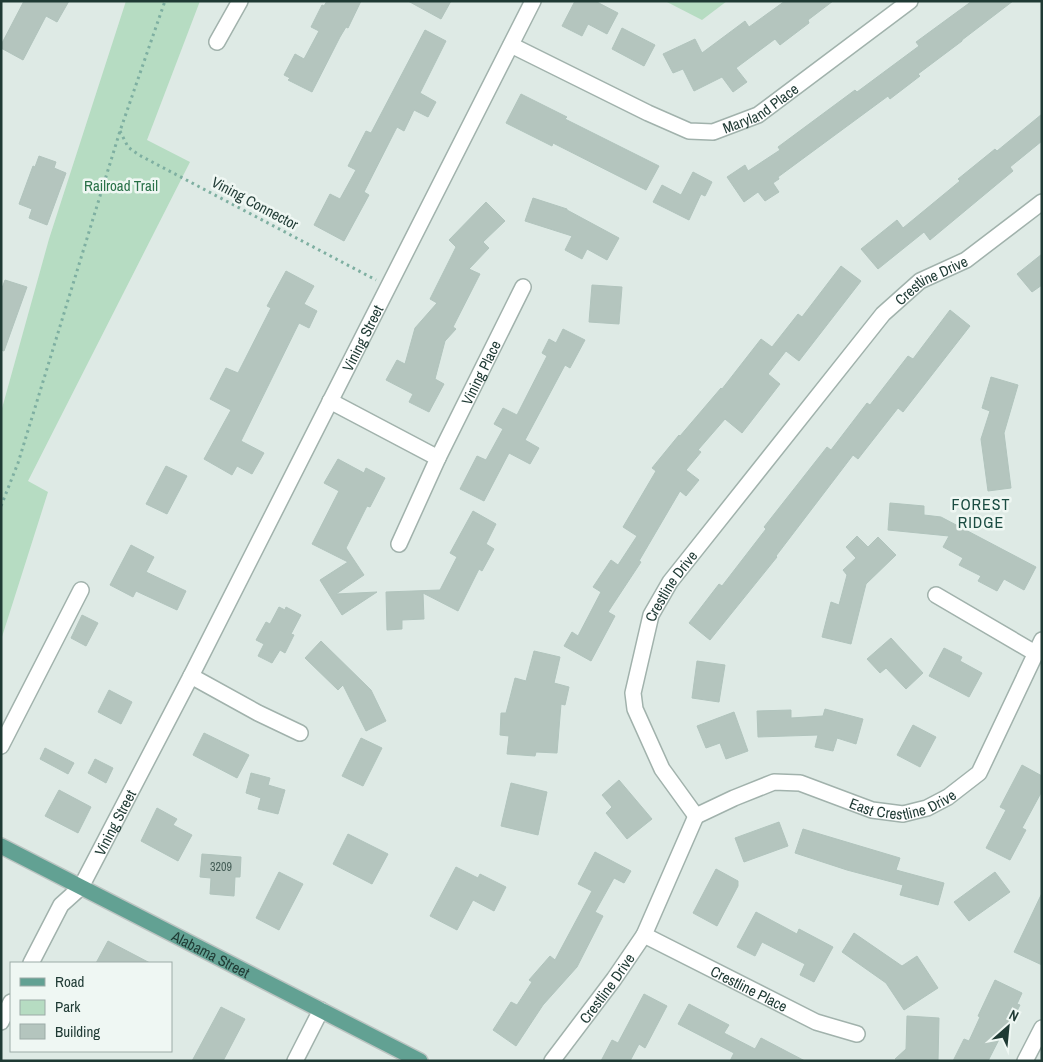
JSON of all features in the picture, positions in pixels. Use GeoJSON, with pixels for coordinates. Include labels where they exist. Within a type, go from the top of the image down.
{"type":"FeatureCollection","features":[{"type":"Feature","properties":{"kind":"main road","name":"Alabama Street"},"geometry":{"type":"LineString","coordinates":[[1,846],[420,1061]]}},
{"type":"Feature","properties":{"kind":"street"},"geometry":{"type":"LineString","coordinates":[[217,42],[240,1]]}},
{"type":"Feature","properties":{"kind":"street","name":"Vining Street"},"geometry":{"type":"LineString","coordinates":[[32,962],[62,905],[81,887],[191,676],[533,1]]}},
{"type":"Feature","properties":{"kind":"street","name":"Maryland Place"},"geometry":{"type":"LineString","coordinates":[[511,46],[689,131],[713,132],[758,115],[910,1]]}},
{"type":"Feature","properties":{"kind":"street","name":"Crestline Drive"},"geometry":{"type":"LineString","coordinates":[[552,1061],[614,979],[644,935],[696,816],[662,769],[635,709],[633,693],[651,615],[670,582],[883,314],[920,281],[966,260],[1042,202]]}},
{"type":"Feature","properties":{"kind":"street","name":"Vining Place"},"geometry":{"type":"LineString","coordinates":[[399,544],[438,458],[524,287]]}},
{"type":"Feature","properties":{"kind":"street"},"geometry":{"type":"LineString","coordinates":[[330,402],[438,458]]}},
{"type":"Feature","properties":{"kind":"street"},"geometry":{"type":"LineString","coordinates":[[1,746],[81,590]]}},
{"type":"Feature","properties":{"kind":"street","name":"East Crestline Drive"},"geometry":{"type":"LineString","coordinates":[[696,816],[774,782],[800,783],[872,810],[903,814],[927,808],[948,797],[979,773],[1038,646],[936,595]]}},
{"type":"Feature","properties":{"kind":"street"},"geometry":{"type":"LineString","coordinates":[[191,676],[258,713],[300,733]]}},
{"type":"Feature","properties":{"kind":"street","name":"Crestline Place"},"geometry":{"type":"LineString","coordinates":[[644,935],[816,1022],[857,1034]]}},
{"type":"Feature","properties":{"kind":"street"},"geometry":{"type":"LineString","coordinates":[[1,1022],[10,1004]]}},
{"type":"Feature","properties":{"kind":"street"},"geometry":{"type":"LineString","coordinates":[[295,1061],[321,1010]]}},
{"type":"Feature","properties":{"kind":"street"},"geometry":{"type":"LineString","coordinates":[[1025,1061],[1042,1028]]}},
{"type":"Feature","properties":{"kind":"path"},"geometry":{"type":"LineString","coordinates":[[1,506],[18,463],[120,131],[165,1]]}},
{"type":"Feature","properties":{"kind":"path","name":"Vining Connector"},"geometry":{"type":"LineString","coordinates":[[120,131],[128,147],[139,155],[387,286]]}},
{"type":"Feature","properties":{"kind":"green space","name":"Railroad Trail"},"geometry":{"type":"Polygon","coordinates":[[[126,1],[200,1],[147,140],[190,162],[28,481],[48,492],[1,640],[1,412],[49,239],[126,1]]]}},
{"type":"Feature","properties":{"kind":"green space"},"geometry":{"type":"Polygon","coordinates":[[[665,1],[727,1],[702,20],[665,1]]]}},
{"type":"Feature","properties":{"kind":"building"},"geometry":{"type":"Polygon","coordinates":[[[24,1],[69,1],[57,22],[46,16],[23,60],[1,48],[1,45],[24,1]]]}},
{"type":"Feature","properties":{"kind":"building"},"geometry":{"type":"Polygon","coordinates":[[[327,1],[361,1],[312,92],[288,80],[290,78],[284,75],[295,54],[304,59],[319,31],[311,27],[322,5],[324,6],[327,1]]]}},
{"type":"Feature","properties":{"kind":"building"},"geometry":{"type":"Polygon","coordinates":[[[408,1],[451,1],[441,19],[408,1]]]}},
{"type":"Feature","properties":{"kind":"building"},"geometry":{"type":"Polygon","coordinates":[[[575,1],[595,1],[618,13],[607,34],[588,24],[582,36],[562,26],[575,1]]]}},
{"type":"Feature","properties":{"kind":"building"},"geometry":{"type":"Polygon","coordinates":[[[785,1],[833,1],[808,20],[809,23],[780,45],[775,39],[736,68],[747,82],[733,92],[722,77],[694,91],[683,69],[673,73],[663,54],[695,39],[702,53],[745,21],[749,27],[785,1]]]}},
{"type":"Feature","properties":{"kind":"building"},"geometry":{"type":"Polygon","coordinates":[[[972,1],[1013,1],[918,74],[920,76],[890,99],[888,96],[778,177],[779,179],[773,183],[779,192],[765,201],[758,192],[744,202],[727,177],[745,165],[748,171],[780,150],[778,147],[919,46],[916,42],[972,1]]]}},
{"type":"Feature","properties":{"kind":"building"},"geometry":{"type":"Polygon","coordinates":[[[622,28],[655,45],[644,66],[612,49],[622,28]]]}},
{"type":"Feature","properties":{"kind":"building"},"geometry":{"type":"Polygon","coordinates":[[[425,30],[446,41],[420,93],[436,102],[428,117],[414,110],[404,131],[397,127],[364,192],[369,195],[344,241],[314,225],[330,194],[340,199],[356,170],[348,166],[366,131],[371,133],[425,30]]]}},
{"type":"Feature","properties":{"kind":"building"},"geometry":{"type":"Polygon","coordinates":[[[521,94],[567,117],[565,119],[659,166],[646,190],[553,143],[552,146],[506,123],[521,94]]]}},
{"type":"Feature","properties":{"kind":"building"},"geometry":{"type":"Polygon","coordinates":[[[1042,114],[1042,141],[1010,167],[1013,171],[930,240],[924,232],[878,269],[861,249],[897,220],[903,228],[960,181],[958,179],[995,149],[997,151],[1042,114]]]}},
{"type":"Feature","properties":{"kind":"building"},"geometry":{"type":"Polygon","coordinates":[[[39,156],[56,162],[54,168],[66,173],[47,225],[29,218],[32,209],[19,204],[33,166],[35,167],[39,156]]]}},
{"type":"Feature","properties":{"kind":"building"},"geometry":{"type":"Polygon","coordinates":[[[693,172],[712,182],[705,196],[701,194],[689,220],[653,202],[662,185],[681,195],[693,172]]]}},
{"type":"Feature","properties":{"kind":"building"},"geometry":{"type":"Polygon","coordinates":[[[533,198],[567,209],[619,238],[607,260],[587,249],[582,259],[565,250],[572,236],[525,221],[533,198]]]}},
{"type":"Feature","properties":{"kind":"building"},"geometry":{"type":"Polygon","coordinates":[[[486,202],[505,221],[483,242],[489,248],[469,269],[480,274],[453,327],[456,329],[445,341],[435,379],[444,384],[429,412],[409,402],[413,394],[386,380],[397,360],[405,364],[415,328],[437,303],[430,299],[456,247],[449,240],[486,202]]]}},
{"type":"Feature","properties":{"kind":"building"},"geometry":{"type":"Polygon","coordinates":[[[1042,254],[1042,285],[1032,292],[1017,274],[1042,254]]]}},
{"type":"Feature","properties":{"kind":"building"},"geometry":{"type":"Polygon","coordinates":[[[841,266],[861,281],[799,361],[786,351],[768,374],[780,384],[742,433],[725,419],[698,450],[701,452],[686,470],[699,480],[686,496],[680,491],[639,561],[641,562],[608,612],[615,616],[591,661],[564,646],[572,632],[578,636],[601,592],[593,587],[611,560],[618,565],[637,536],[623,527],[656,471],[652,468],[679,435],[722,389],[761,339],[772,347],[798,314],[802,317],[841,266]]]}},
{"type":"Feature","properties":{"kind":"building"},"geometry":{"type":"Polygon","coordinates":[[[286,271],[314,286],[304,304],[317,311],[309,328],[299,323],[241,441],[264,453],[252,474],[237,466],[232,475],[204,459],[231,410],[210,399],[226,368],[238,373],[271,308],[267,306],[286,271]]]}},
{"type":"Feature","properties":{"kind":"building"},"geometry":{"type":"Polygon","coordinates":[[[5,280],[27,287],[4,351],[1,350],[1,291],[5,280]]]}},
{"type":"Feature","properties":{"kind":"building"},"geometry":{"type":"Polygon","coordinates":[[[592,285],[622,287],[619,324],[589,322],[592,285]]]}},
{"type":"Feature","properties":{"kind":"building"},"geometry":{"type":"Polygon","coordinates":[[[950,310],[970,326],[903,412],[898,408],[858,459],[853,455],[777,557],[710,640],[689,623],[719,584],[722,586],[766,529],[764,527],[827,447],[831,450],[867,403],[870,405],[908,356],[913,359],[950,310]]]}},
{"type":"Feature","properties":{"kind":"building"},"geometry":{"type":"Polygon","coordinates":[[[563,329],[585,340],[570,368],[565,365],[525,440],[539,448],[530,464],[509,453],[484,501],[460,489],[477,456],[486,460],[503,429],[494,424],[503,408],[517,415],[547,356],[542,353],[549,339],[556,343],[563,329]]]}},
{"type":"Feature","properties":{"kind":"building"},"geometry":{"type":"Polygon","coordinates":[[[991,377],[1018,385],[1004,433],[1011,488],[988,491],[981,439],[990,411],[982,408],[991,377]]]}},
{"type":"Feature","properties":{"kind":"building"},"geometry":{"type":"Polygon","coordinates":[[[338,459],[364,473],[366,468],[385,478],[370,507],[367,506],[346,548],[364,575],[336,594],[377,592],[342,615],[320,580],[348,562],[312,544],[339,491],[324,483],[338,459]]]}},
{"type":"Feature","properties":{"kind":"building"},"geometry":{"type":"Polygon","coordinates":[[[166,466],[187,476],[167,514],[146,504],[166,466]]]}},
{"type":"Feature","properties":{"kind":"building"},"geometry":{"type":"Polygon","coordinates":[[[890,503],[924,506],[924,515],[941,517],[1036,567],[1024,590],[1004,579],[997,591],[978,581],[981,576],[959,565],[963,558],[943,547],[949,536],[888,530],[890,503]]]}},
{"type":"Feature","properties":{"kind":"building"},"geometry":{"type":"Polygon","coordinates":[[[473,511],[496,524],[486,544],[494,549],[482,571],[479,569],[458,611],[423,593],[424,619],[402,620],[402,629],[387,630],[386,592],[440,590],[457,557],[450,553],[473,511]]]}},
{"type":"Feature","properties":{"kind":"building"},"geometry":{"type":"Polygon","coordinates":[[[857,536],[868,547],[878,537],[896,555],[866,584],[851,644],[822,637],[831,602],[839,605],[847,575],[843,570],[856,558],[846,547],[857,536]]]}},
{"type":"Feature","properties":{"kind":"building"},"geometry":{"type":"Polygon","coordinates":[[[131,545],[154,557],[146,572],[186,591],[177,610],[136,591],[133,597],[110,585],[131,545]]]}},
{"type":"Feature","properties":{"kind":"building"},"geometry":{"type":"Polygon","coordinates":[[[279,607],[285,610],[286,607],[301,615],[291,634],[294,635],[285,653],[280,650],[272,663],[258,656],[264,644],[256,640],[266,622],[270,624],[279,607]]]}},
{"type":"Feature","properties":{"kind":"building"},"geometry":{"type":"Polygon","coordinates":[[[82,615],[98,623],[86,646],[71,638],[82,615]]]}},
{"type":"Feature","properties":{"kind":"building"},"geometry":{"type":"Polygon","coordinates":[[[891,638],[923,673],[906,689],[886,668],[880,673],[867,659],[891,638]]]}},
{"type":"Feature","properties":{"kind":"building"},"geometry":{"type":"Polygon","coordinates":[[[321,641],[371,690],[386,721],[366,731],[343,685],[338,690],[305,658],[321,641]]]}},
{"type":"Feature","properties":{"kind":"building"},"geometry":{"type":"Polygon","coordinates":[[[944,648],[962,657],[960,661],[982,673],[969,697],[929,676],[944,648]]]}},
{"type":"Feature","properties":{"kind":"building"},"geometry":{"type":"Polygon","coordinates":[[[534,651],[560,657],[554,683],[569,687],[565,705],[561,704],[557,753],[536,752],[535,756],[507,754],[509,736],[500,735],[501,713],[506,713],[515,678],[526,681],[534,651]]]}},
{"type":"Feature","properties":{"kind":"building"},"geometry":{"type":"Polygon","coordinates":[[[697,661],[725,665],[719,702],[692,698],[697,661]]]}},
{"type":"Feature","properties":{"kind":"building"},"geometry":{"type":"Polygon","coordinates":[[[109,690],[132,702],[121,724],[98,712],[109,690]]]}},
{"type":"Feature","properties":{"kind":"building"},"geometry":{"type":"Polygon","coordinates":[[[825,709],[863,719],[856,744],[837,738],[833,751],[815,747],[818,735],[758,737],[757,711],[791,710],[791,718],[823,716],[825,709]]]}},
{"type":"Feature","properties":{"kind":"building"},"geometry":{"type":"Polygon","coordinates":[[[734,712],[748,751],[726,759],[720,743],[706,748],[697,726],[734,712]]]}},
{"type":"Feature","properties":{"kind":"building"},"geometry":{"type":"Polygon","coordinates":[[[913,725],[936,737],[920,767],[897,755],[913,725]]]}},
{"type":"Feature","properties":{"kind":"building"},"geometry":{"type":"Polygon","coordinates":[[[204,733],[249,755],[237,778],[193,755],[204,733]]]}},
{"type":"Feature","properties":{"kind":"building"},"geometry":{"type":"Polygon","coordinates":[[[361,738],[382,748],[363,786],[342,776],[361,738]]]}},
{"type":"Feature","properties":{"kind":"building"},"geometry":{"type":"Polygon","coordinates":[[[45,748],[74,763],[68,774],[40,759],[45,748]]]}},
{"type":"Feature","properties":{"kind":"building"},"geometry":{"type":"Polygon","coordinates":[[[95,759],[113,768],[106,783],[88,773],[95,759]]]}},
{"type":"Feature","properties":{"kind":"building"},"geometry":{"type":"Polygon","coordinates":[[[1022,765],[1042,776],[1042,791],[1022,828],[1026,830],[1010,860],[986,848],[1006,810],[1000,807],[1022,765]]]}},
{"type":"Feature","properties":{"kind":"building"},"geometry":{"type":"Polygon","coordinates":[[[251,773],[270,778],[268,785],[285,790],[278,814],[258,809],[261,798],[246,793],[251,773]]]}},
{"type":"Feature","properties":{"kind":"building"},"geometry":{"type":"Polygon","coordinates":[[[619,780],[652,819],[627,839],[606,813],[612,807],[602,795],[619,780]]]}},
{"type":"Feature","properties":{"kind":"building"},"geometry":{"type":"Polygon","coordinates":[[[511,783],[547,792],[538,835],[501,826],[511,783]]]}},
{"type":"Feature","properties":{"kind":"building"},"geometry":{"type":"Polygon","coordinates":[[[59,790],[91,807],[78,833],[45,816],[59,790]]]}},
{"type":"Feature","properties":{"kind":"building"},"geometry":{"type":"Polygon","coordinates":[[[157,808],[177,819],[173,825],[192,835],[178,861],[141,841],[157,808]]]}},
{"type":"Feature","properties":{"kind":"building"},"geometry":{"type":"Polygon","coordinates":[[[779,822],[788,846],[744,862],[735,838],[779,822]]]}},
{"type":"Feature","properties":{"kind":"building"},"geometry":{"type":"Polygon","coordinates":[[[803,829],[900,858],[896,870],[944,883],[938,905],[900,895],[903,885],[847,870],[795,853],[803,829]]]}},
{"type":"Feature","properties":{"kind":"building"},"geometry":{"type":"Polygon","coordinates":[[[348,834],[388,854],[372,884],[333,864],[348,834]]]}},
{"type":"Feature","properties":{"kind":"building"},"geometry":{"type":"Polygon","coordinates":[[[595,852],[631,871],[624,883],[614,878],[595,912],[603,916],[577,967],[543,1005],[516,1046],[493,1030],[511,1002],[517,1005],[532,982],[529,980],[550,956],[555,960],[592,891],[578,884],[595,852]]]}},
{"type":"Feature","properties":{"kind":"building"},"geometry":{"type":"Polygon","coordinates":[[[202,854],[241,857],[240,877],[235,877],[234,896],[210,894],[211,878],[200,877],[202,854]]]}},
{"type":"Feature","properties":{"kind":"building"},"geometry":{"type":"Polygon","coordinates":[[[456,867],[478,878],[480,874],[506,887],[494,911],[473,900],[457,930],[430,916],[456,867]]]}},
{"type":"Feature","properties":{"kind":"building"},"geometry":{"type":"Polygon","coordinates":[[[716,869],[738,881],[738,886],[717,926],[693,913],[716,869]]]}},
{"type":"Feature","properties":{"kind":"building"},"geometry":{"type":"Polygon","coordinates":[[[279,872],[303,884],[279,930],[256,918],[279,872]]]}},
{"type":"Feature","properties":{"kind":"building"},"geometry":{"type":"Polygon","coordinates":[[[995,872],[1010,892],[969,921],[954,902],[995,872]]]}},
{"type":"Feature","properties":{"kind":"building"},"geometry":{"type":"Polygon","coordinates":[[[1042,893],[1042,965],[1014,952],[1042,893]]]}},
{"type":"Feature","properties":{"kind":"building"},"geometry":{"type":"Polygon","coordinates":[[[756,912],[797,934],[799,929],[833,947],[814,982],[800,975],[805,964],[762,942],[755,956],[737,947],[756,912]]]}},
{"type":"Feature","properties":{"kind":"building"},"geometry":{"type":"Polygon","coordinates":[[[854,933],[902,966],[917,956],[938,988],[904,1010],[886,983],[842,952],[854,933]]]}},
{"type":"Feature","properties":{"kind":"building"},"geometry":{"type":"Polygon","coordinates":[[[108,941],[148,962],[97,962],[108,941]]]}},
{"type":"Feature","properties":{"kind":"building"},"geometry":{"type":"Polygon","coordinates":[[[995,980],[1022,993],[1017,1004],[1020,1005],[1013,1019],[1010,1018],[988,1061],[953,1061],[964,1039],[969,1041],[980,1017],[978,1016],[995,980]]]}},
{"type":"Feature","properties":{"kind":"building"},"geometry":{"type":"Polygon","coordinates":[[[644,994],[667,1006],[645,1048],[639,1044],[630,1061],[601,1061],[612,1040],[618,1043],[644,994]]]}},
{"type":"Feature","properties":{"kind":"building"},"geometry":{"type":"Polygon","coordinates":[[[689,1004],[729,1025],[724,1033],[755,1049],[761,1038],[805,1061],[730,1061],[734,1053],[678,1024],[689,1004]]]}},
{"type":"Feature","properties":{"kind":"building"},"geometry":{"type":"Polygon","coordinates":[[[221,1007],[245,1019],[223,1061],[192,1061],[221,1007]]]}},
{"type":"Feature","properties":{"kind":"building"},"geometry":{"type":"Polygon","coordinates":[[[907,1016],[939,1018],[938,1061],[895,1059],[906,1049],[907,1016]]]}},
{"type":"Feature","properties":{"kind":"district","name":"FOREST RIDGE"},"geometry":{"type":"Point","coordinates":[981,513]}}]}
